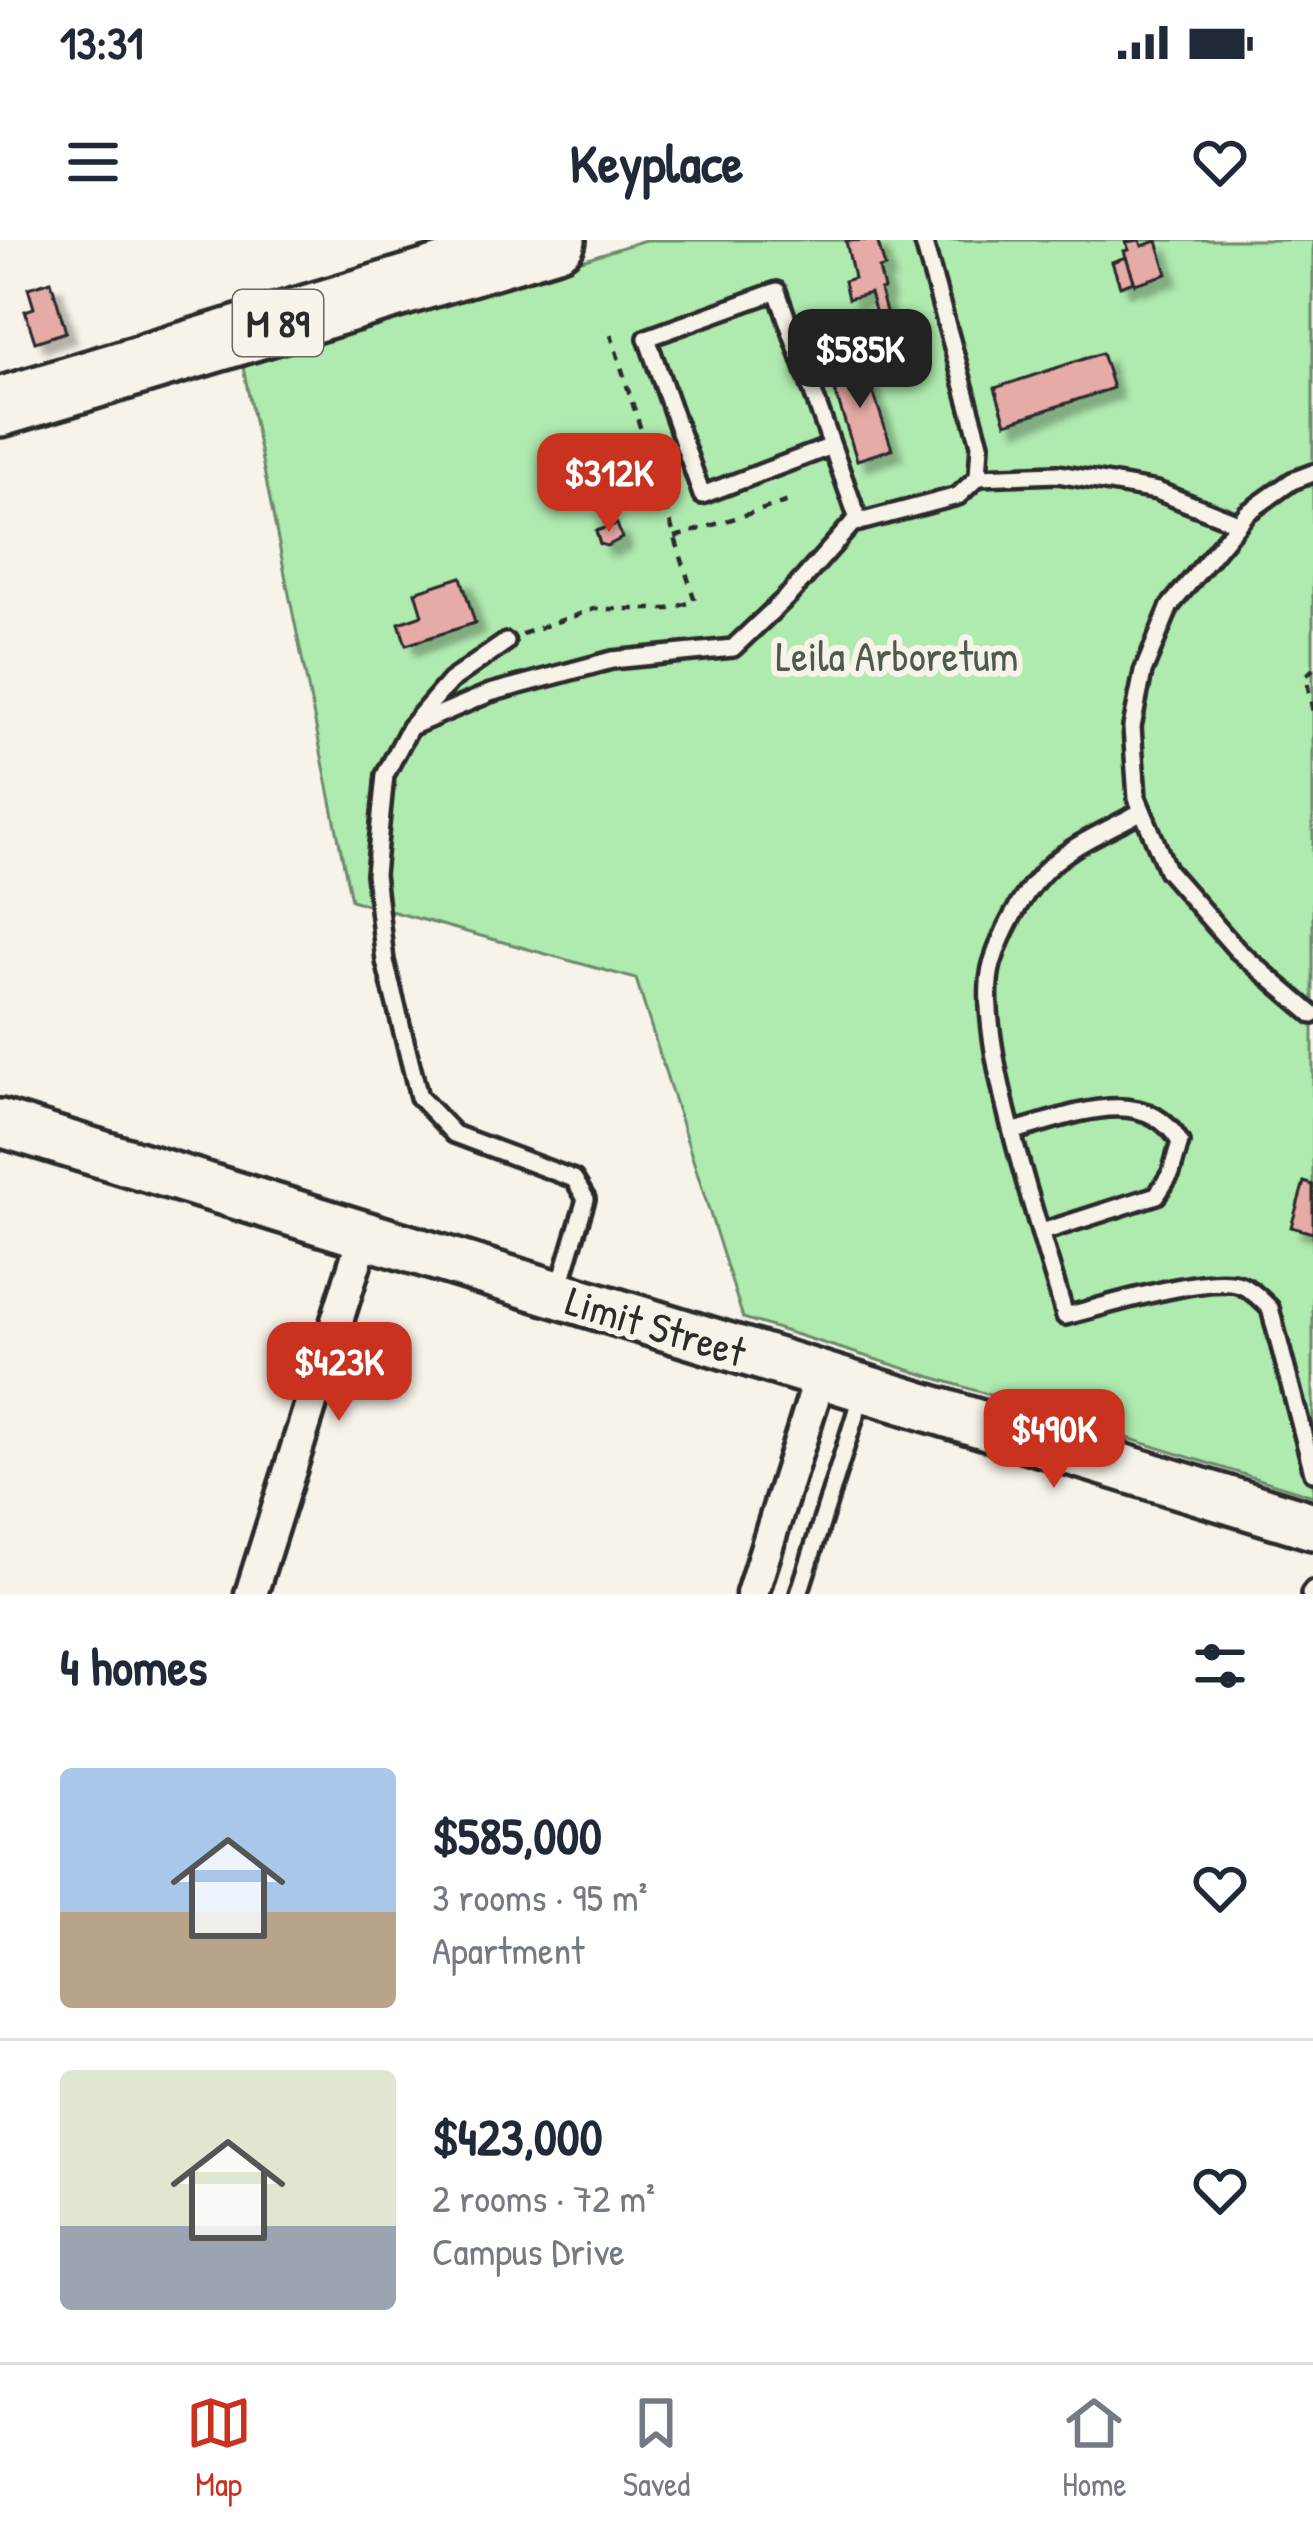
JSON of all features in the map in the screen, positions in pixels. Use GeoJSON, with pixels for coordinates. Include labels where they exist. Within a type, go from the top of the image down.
{"type":"FeatureCollection","features":[{"type":"Feature","properties":{"kind":"highway","name":"M 89"},"geometry":{"type":"LineString","coordinates":[[0,407],[556,240]]}},
{"type":"Feature","properties":{"kind":"street","name":"Limit Street"},"geometry":{"type":"LineString","coordinates":[[0,1123],[1313,1526]]}},
{"type":"Feature","properties":{"kind":"street"},"geometry":{"type":"LineString","coordinates":[[251,1594],[364,1235]]}},
{"type":"Feature","properties":{"kind":"street"},"geometry":{"type":"LineString","coordinates":[[752,1594],[820,1376]]}},
{"type":"Feature","properties":{"kind":"lane"},"geometry":{"type":"LineString","coordinates":[[923,240],[980,444],[979,477]]}},
{"type":"Feature","properties":{"kind":"lane"},"geometry":{"type":"LineString","coordinates":[[832,446],[702,495],[646,338],[777,291],[860,522]]}},
{"type":"Feature","properties":{"kind":"lane"},"geometry":{"type":"LineString","coordinates":[[1313,473],[1292,481],[1238,523],[1170,606],[1143,673],[1132,728],[1137,798],[1167,870],[1238,950],[1313,1015]]}},
{"type":"Feature","properties":{"kind":"lane"},"geometry":{"type":"LineString","coordinates":[[410,727],[490,693],[612,660],[733,648],[789,595],[852,524],[958,496],[979,477],[1058,474],[1157,490],[1238,523]]}},
{"type":"Feature","properties":{"kind":"lane"},"geometry":{"type":"LineString","coordinates":[[506,642],[450,681],[410,727],[385,775],[375,874],[385,961],[419,1097],[454,1134],[574,1179],[586,1199],[557,1295]]}},
{"type":"Feature","properties":{"kind":"lane"},"geometry":{"type":"LineString","coordinates":[[1142,811],[1070,851],[1041,874],[1012,917],[991,967],[990,1013],[1000,1081],[1065,1316],[1210,1282],[1238,1283],[1251,1291],[1270,1308],[1313,1472]]}},
{"type":"Feature","properties":{"kind":"lane"},"geometry":{"type":"LineString","coordinates":[[1014,1131],[1122,1104],[1169,1123],[1180,1142],[1172,1173],[1157,1195],[1042,1232]]}},
{"type":"Feature","properties":{"kind":"lane"},"geometry":{"type":"LineString","coordinates":[[799,1594],[862,1391]]}},
{"type":"Feature","properties":{"kind":"path"},"geometry":{"type":"LineString","coordinates":[[506,642],[595,608],[669,610],[695,601],[610,335]]}},
{"type":"Feature","properties":{"kind":"path"},"geometry":{"type":"LineString","coordinates":[[675,537],[789,501]]}},
{"type":"Feature","properties":{"kind":"path"},"geometry":{"type":"LineString","coordinates":[[1313,669],[1306,676],[1313,713]]}},
{"type":"Feature","properties":{"kind":"green space","name":"Leila Arboretum"},"geometry":{"type":"Polygon","coordinates":[[[645,240],[1313,240],[1313,1496],[743,1318],[636,979],[351,900],[243,367],[645,240]]]}},
{"type":"Feature","properties":{"kind":"building"},"geometry":{"type":"Polygon","coordinates":[[[877,240],[885,267],[879,269],[884,289],[880,290],[890,327],[865,334],[861,318],[876,314],[870,293],[848,299],[844,281],[854,278],[846,241],[877,240]]]}},
{"type":"Feature","properties":{"kind":"building"},"geometry":{"type":"Polygon","coordinates":[[[1140,240],[1142,246],[1157,241],[1167,274],[1135,284],[1124,251],[1129,250],[1126,242],[1140,240]]]}},
{"type":"Feature","properties":{"kind":"building"},"geometry":{"type":"Polygon","coordinates":[[[1126,257],[1134,281],[1120,286],[1112,262],[1126,257]]]}},
{"type":"Feature","properties":{"kind":"building"},"geometry":{"type":"Polygon","coordinates":[[[51,281],[66,332],[35,342],[25,311],[34,308],[28,288],[51,281]]]}},
{"type":"Feature","properties":{"kind":"building"},"geometry":{"type":"Polygon","coordinates":[[[1102,353],[1113,388],[1006,423],[995,388],[1102,353]]]}},
{"type":"Feature","properties":{"kind":"building"},"geometry":{"type":"Polygon","coordinates":[[[863,361],[892,449],[857,460],[829,372],[863,361]]]}},
{"type":"Feature","properties":{"kind":"building"},"geometry":{"type":"Polygon","coordinates":[[[617,524],[622,538],[607,546],[600,544],[596,531],[617,524]]]}},
{"type":"Feature","properties":{"kind":"building"},"geometry":{"type":"Polygon","coordinates":[[[461,577],[475,623],[406,645],[399,623],[422,615],[415,592],[461,577]]]}},
{"type":"Feature","properties":{"kind":"building"},"geometry":{"type":"Polygon","coordinates":[[[1304,1182],[1313,1185],[1313,1233],[1291,1227],[1304,1182]]]}}]}
